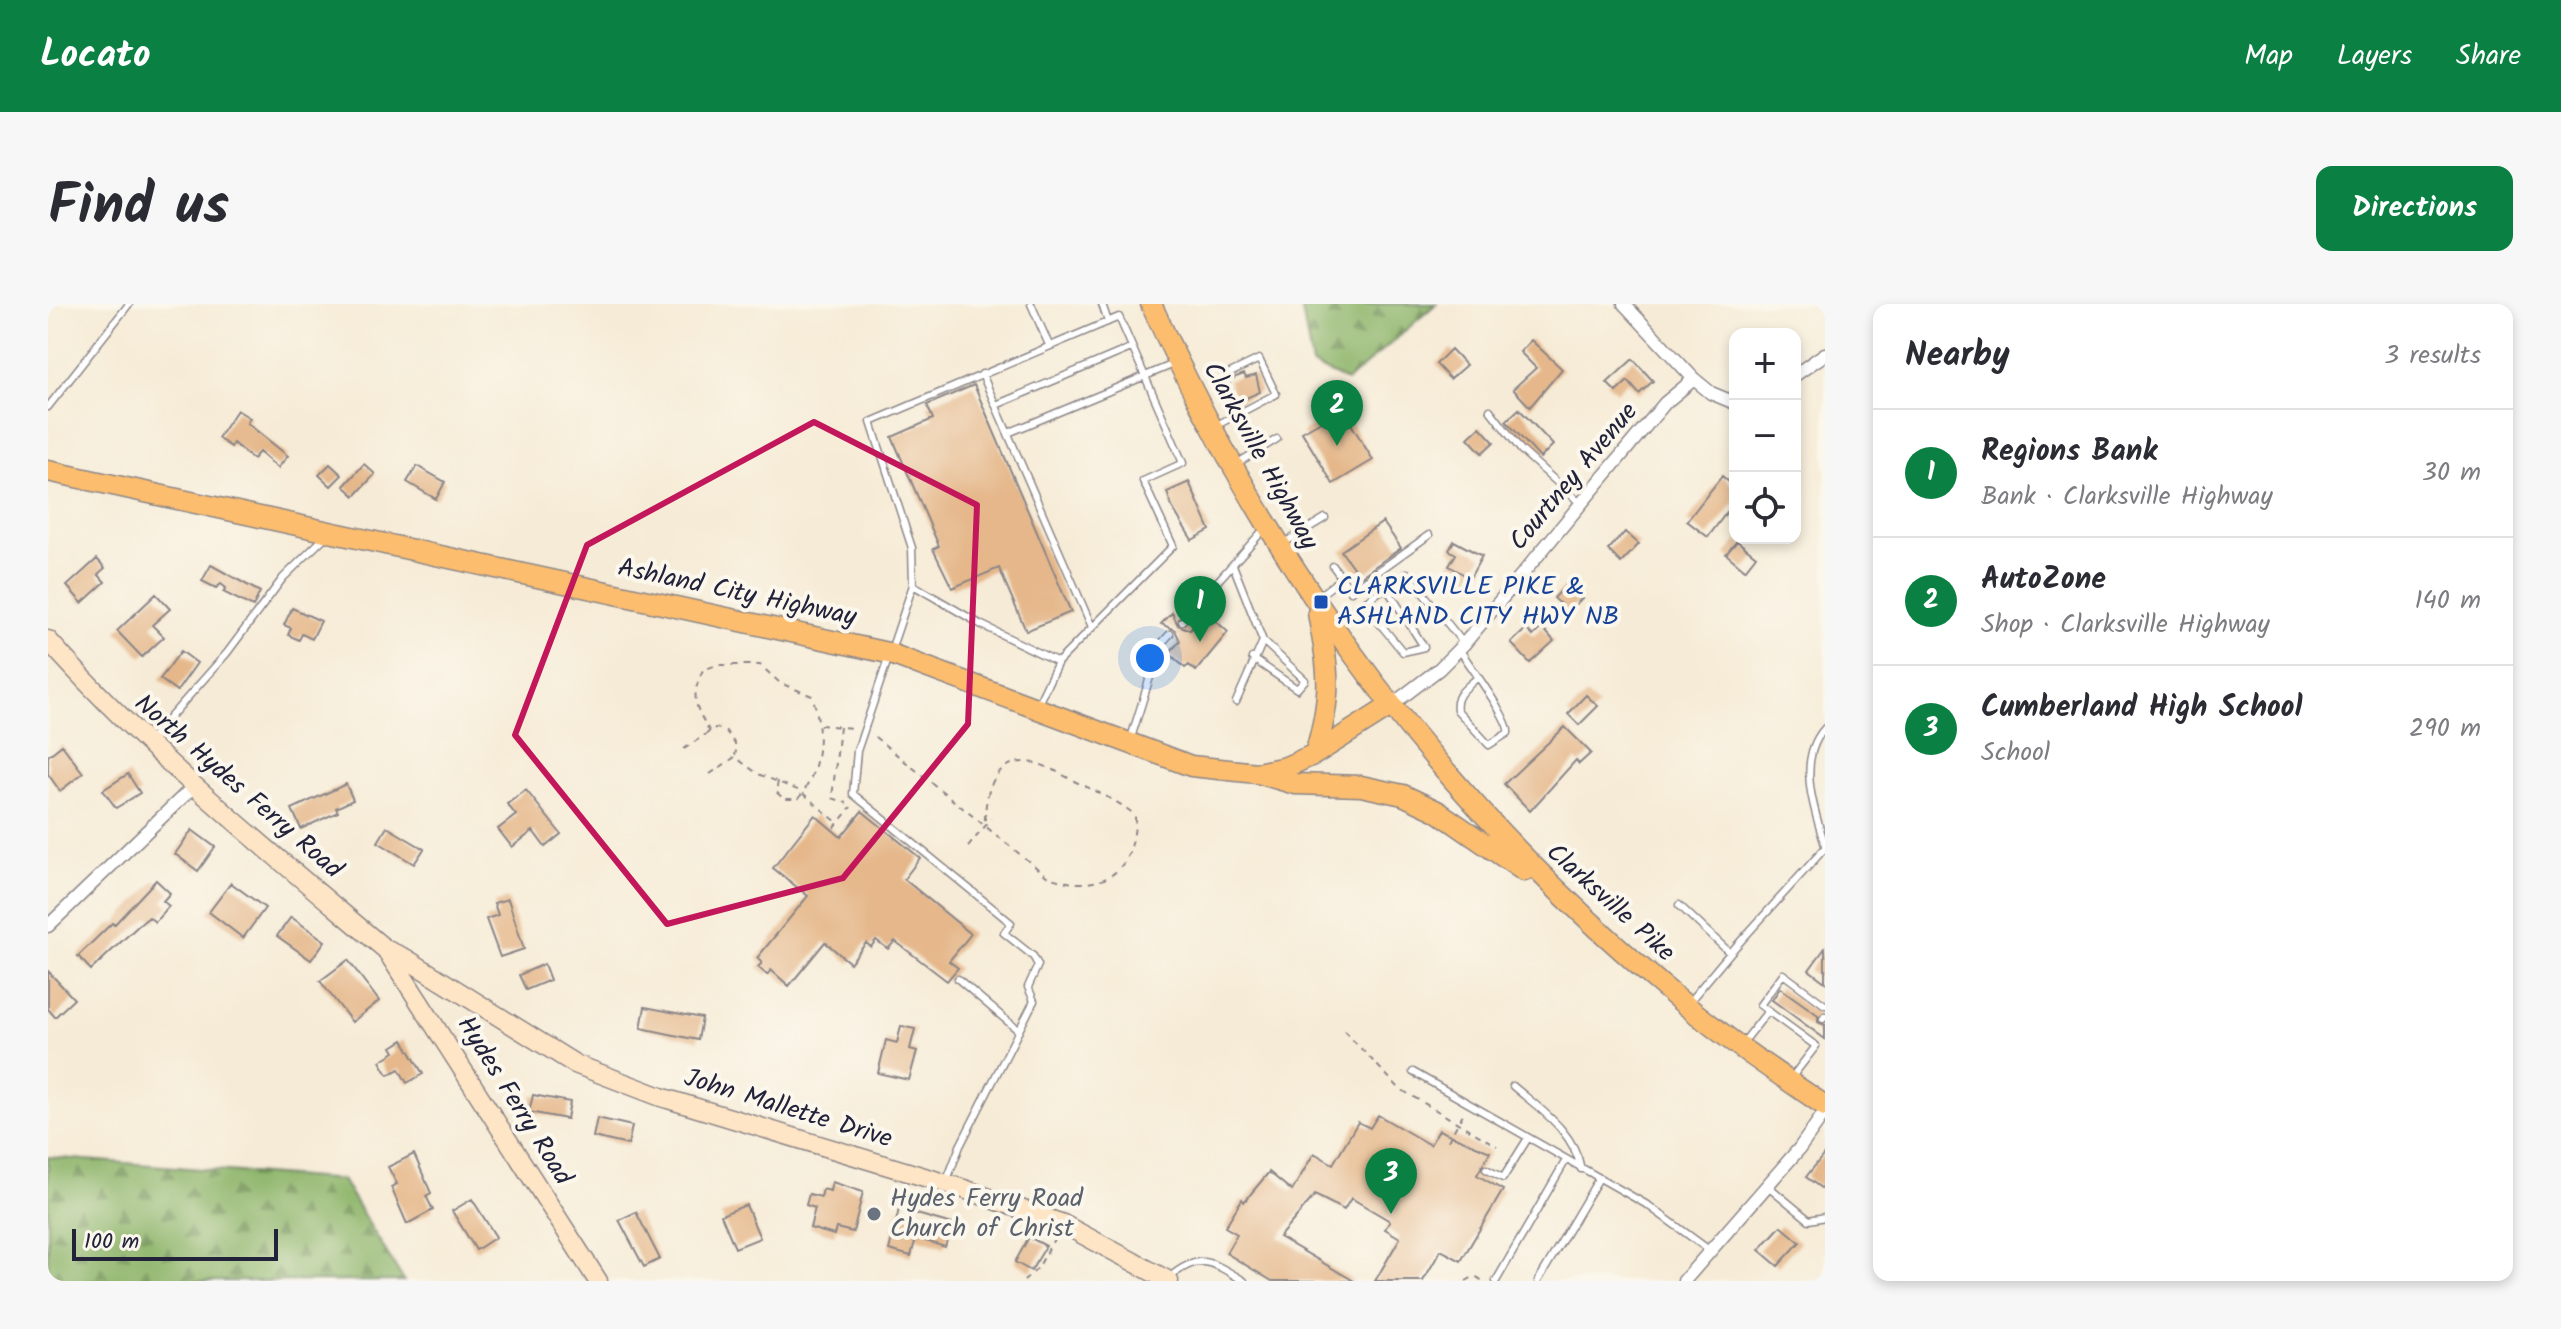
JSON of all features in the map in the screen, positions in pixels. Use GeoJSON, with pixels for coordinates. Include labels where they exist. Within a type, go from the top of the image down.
{"type":"FeatureCollection","features":[{"type":"Feature","properties":{"kind":"main road","name":"Clarksville Highway"},"geometry":{"type":"LineString","coordinates":[[1151,304],[1210,428],[1266,527],[1315,603],[1343,617],[1389,707]]}},
{"type":"Feature","properties":{"kind":"main road","name":"Ashland City Highway"},"geometry":{"type":"LineString","coordinates":[[48,471],[888,653],[1037,706],[1191,766],[1257,773],[1286,767],[1315,754],[1389,707]]}},
{"type":"Feature","properties":{"kind":"main road"},"geometry":{"type":"LineString","coordinates":[[1315,603],[1330,678],[1326,717],[1315,754]]}},
{"type":"Feature","properties":{"kind":"main road","name":"Clarksville Pike"},"geometry":{"type":"LineString","coordinates":[[1389,707],[1474,806],[1563,897],[1686,1006],[1825,1109]]}},
{"type":"Feature","properties":{"kind":"main road"},"geometry":{"type":"LineString","coordinates":[[1257,773],[1295,784],[1361,786],[1403,795],[1437,811],[1563,897]]}},
{"type":"Feature","properties":{"kind":"street"},"geometry":{"type":"LineString","coordinates":[[1624,304],[1694,379],[1711,393],[1729,400]]}},
{"type":"Feature","properties":{"kind":"street"},"geometry":{"type":"LineString","coordinates":[[1801,371],[1825,354]]}},
{"type":"Feature","properties":{"kind":"street","name":"Courtney Avenue"},"geometry":{"type":"LineString","coordinates":[[1389,707],[1462,646],[1665,403],[1694,379]]}},
{"type":"Feature","properties":{"kind":"street","name":"North Hydes Ferry Road"},"geometry":{"type":"LineString","coordinates":[[48,640],[108,708],[193,787],[402,962]]}},
{"type":"Feature","properties":{"kind":"street"},"geometry":{"type":"LineString","coordinates":[[48,926],[193,787]]}},
{"type":"Feature","properties":{"kind":"street","name":"John Mallette Drive"},"geometry":{"type":"LineString","coordinates":[[402,962],[575,1064],[661,1097],[945,1184],[1063,1224],[1168,1280]]}},
{"type":"Feature","properties":{"kind":"street","name":"Hydes Ferry Road"},"geometry":{"type":"LineString","coordinates":[[402,962],[598,1281]]}},
{"type":"Feature","properties":{"kind":"street"},"geometry":{"type":"LineString","coordinates":[[1684,1281],[1768,1186],[1825,1109]]}},
{"type":"Feature","properties":{"kind":"lane"},"geometry":{"type":"LineString","coordinates":[[48,407],[129,304]]}},
{"type":"Feature","properties":{"kind":"lane"},"geometry":{"type":"LineString","coordinates":[[1031,304],[1049,345]]}},
{"type":"Feature","properties":{"kind":"lane"},"geometry":{"type":"LineString","coordinates":[[1102,304],[1108,322]]}},
{"type":"Feature","properties":{"kind":"lane"},"geometry":{"type":"LineString","coordinates":[[945,1184],[960,1146],[1034,1001],[1028,987],[1038,965],[1033,956],[1004,933],[1011,923],[853,794],[857,751],[913,585],[912,548],[871,422],[1119,317],[1183,463],[1143,481],[1173,546],[1058,662],[1037,706]]}},
{"type":"Feature","properties":{"kind":"lane"},"geometry":{"type":"LineString","coordinates":[[996,405],[1131,348]]}},
{"type":"Feature","properties":{"kind":"lane"},"geometry":{"type":"LineString","coordinates":[[1210,428],[1276,394],[1259,359],[1226,375]]}},
{"type":"Feature","properties":{"kind":"lane"},"geometry":{"type":"LineString","coordinates":[[1008,433],[1177,363]]}},
{"type":"Feature","properties":{"kind":"lane"},"geometry":{"type":"LineString","coordinates":[[982,374],[1092,627]]}},
{"type":"Feature","properties":{"kind":"lane"},"geometry":{"type":"LineString","coordinates":[[1490,410],[1521,450],[1580,503]]}},
{"type":"Feature","properties":{"kind":"lane"},"geometry":{"type":"LineString","coordinates":[[1231,466],[1277,439]]}},
{"type":"Feature","properties":{"kind":"lane"},"geometry":{"type":"LineString","coordinates":[[1279,546],[1325,518]]}},
{"type":"Feature","properties":{"kind":"lane"},"geometry":{"type":"LineString","coordinates":[[1182,621],[1266,527]]}},
{"type":"Feature","properties":{"kind":"lane"},"geometry":{"type":"LineString","coordinates":[[147,744],[227,653],[283,578],[331,532]]}},
{"type":"Feature","properties":{"kind":"lane"},"geometry":{"type":"LineString","coordinates":[[1333,566],[1351,591],[1429,535]]}},
{"type":"Feature","properties":{"kind":"lane"},"geometry":{"type":"LineString","coordinates":[[1233,565],[1263,641],[1305,680],[1303,685],[1297,689],[1252,658]]}},
{"type":"Feature","properties":{"kind":"lane"},"geometry":{"type":"LineString","coordinates":[[1407,573],[1462,646],[1510,731],[1494,744],[1484,743],[1457,710],[1457,696],[1478,677]]}},
{"type":"Feature","properties":{"kind":"lane"},"geometry":{"type":"LineString","coordinates":[[1315,603],[1342,578]]}},
{"type":"Feature","properties":{"kind":"lane"},"geometry":{"type":"LineString","coordinates":[[913,585],[980,624],[1058,662]]}},
{"type":"Feature","properties":{"kind":"lane"},"geometry":{"type":"LineString","coordinates":[[1386,587],[1424,647],[1403,652],[1372,614],[1343,617],[1386,587]]}},
{"type":"Feature","properties":{"kind":"lane"},"geometry":{"type":"LineString","coordinates":[[1129,743],[1160,645],[1170,634]]}},
{"type":"Feature","properties":{"kind":"lane"},"geometry":{"type":"LineString","coordinates":[[1236,702],[1252,658],[1263,641]]}},
{"type":"Feature","properties":{"kind":"lane"},"geometry":{"type":"LineString","coordinates":[[1686,1006],[1825,847],[1809,781],[1812,755],[1825,728]]}},
{"type":"Feature","properties":{"kind":"lane"},"geometry":{"type":"LineString","coordinates":[[1679,905],[1730,953]]}},
{"type":"Feature","properties":{"kind":"lane"},"geometry":{"type":"LineString","coordinates":[[1825,1005],[1783,974],[1760,1005],[1825,1052]]}},
{"type":"Feature","properties":{"kind":"lane"},"geometry":{"type":"LineString","coordinates":[[958,979],[1019,1031]]}},
{"type":"Feature","properties":{"kind":"lane"},"geometry":{"type":"LineString","coordinates":[[1794,997],[1801,987]]}},
{"type":"Feature","properties":{"kind":"lane"},"geometry":{"type":"LineString","coordinates":[[1808,1008],[1815,998]]}},
{"type":"Feature","properties":{"kind":"lane"},"geometry":{"type":"LineString","coordinates":[[1778,1018],[1785,1009]]}},
{"type":"Feature","properties":{"kind":"lane"},"geometry":{"type":"LineString","coordinates":[[1741,1046],[1768,1011]]}},
{"type":"Feature","properties":{"kind":"lane"},"geometry":{"type":"LineString","coordinates":[[1793,1029],[1799,1020]]}},
{"type":"Feature","properties":{"kind":"lane"},"geometry":{"type":"LineString","coordinates":[[1808,1039],[1814,1031]]}},
{"type":"Feature","properties":{"kind":"lane"},"geometry":{"type":"LineString","coordinates":[[1789,1081],[1816,1046]]}},
{"type":"Feature","properties":{"kind":"lane"},"geometry":{"type":"LineString","coordinates":[[1413,1072],[1649,1206],[1709,1250]]}},
{"type":"Feature","properties":{"kind":"lane"},"geometry":{"type":"LineString","coordinates":[[1513,1086],[1567,1135],[1578,1155],[1581,1169]]}},
{"type":"Feature","properties":{"kind":"lane"},"geometry":{"type":"LineString","coordinates":[[1486,1169],[1503,1178],[1528,1138]]}},
{"type":"Feature","properties":{"kind":"lane"},"geometry":{"type":"LineString","coordinates":[[1496,1281],[1566,1160]]}},
{"type":"Feature","properties":{"kind":"lane"},"geometry":{"type":"LineString","coordinates":[[1538,1281],[1599,1178]]}},
{"type":"Feature","properties":{"kind":"lane"},"geometry":{"type":"LineString","coordinates":[[1768,1186],[1809,1220],[1823,1220]]}},
{"type":"Feature","properties":{"kind":"lane"},"geometry":{"type":"LineString","coordinates":[[1168,1280],[1185,1264],[1209,1260],[1244,1281]]}},
{"type":"Feature","properties":{"kind":"path"},"geometry":{"type":"LineString","coordinates":[[710,732],[695,707],[692,692],[703,670],[717,665],[760,665],[780,683],[812,696],[818,724],[815,769],[798,799],[784,799],[776,792],[778,781]]}},
{"type":"Feature","properties":{"kind":"path"},"geometry":{"type":"LineString","coordinates":[[818,724],[856,728]]}},
{"type":"Feature","properties":{"kind":"path"},"geometry":{"type":"LineString","coordinates":[[834,828],[853,805],[832,798],[840,727]]}},
{"type":"Feature","properties":{"kind":"path"},"geometry":{"type":"LineString","coordinates":[[684,749],[710,732],[725,730],[737,747],[735,757],[710,774]]}},
{"type":"Feature","properties":{"kind":"path"},"geometry":{"type":"LineString","coordinates":[[875,737],[1048,877],[1070,885],[1109,879],[1127,859],[1135,843],[1135,815],[1119,802],[1041,765],[1022,761],[997,773],[984,800],[985,826]]}},
{"type":"Feature","properties":{"kind":"path"},"geometry":{"type":"LineString","coordinates":[[735,757],[758,774],[803,793],[838,823]]}},
{"type":"Feature","properties":{"kind":"path"},"geometry":{"type":"LineString","coordinates":[[968,847],[991,819]]}},
{"type":"Feature","properties":{"kind":"path"},"geometry":{"type":"LineString","coordinates":[[1344,1031],[1400,1089],[1497,1146]]}},
{"type":"Feature","properties":{"kind":"path"},"geometry":{"type":"LineString","coordinates":[[1448,1141],[1469,1104]]}},
{"type":"Feature","properties":{"kind":"path"},"geometry":{"type":"LineString","coordinates":[[1024,1281],[1038,1268],[1063,1224]]}},
{"type":"Feature","properties":{"kind":"path"},"geometry":{"type":"LineString","coordinates":[[1466,1281],[1475,1276],[1483,1281]]}},
{"type":"Feature","properties":{"kind":"highlighted area"},"geometry":{"type":"Polygon","coordinates":[[[814,422],[977,505],[968,724],[843,878],[667,924],[515,735],[587,545],[814,422]]]}},
{"type":"Feature","properties":{"kind":"green space"},"geometry":{"type":"Polygon","coordinates":[[[1301,304],[1436,304],[1347,381],[1312,365],[1301,304]]]}},
{"type":"Feature","properties":{"kind":"green space"},"geometry":{"type":"Polygon","coordinates":[[[48,1157],[342,1180],[404,1281],[48,1281],[48,1157]]]}},
{"type":"Feature","properties":{"kind":"building"},"geometry":{"type":"Polygon","coordinates":[[[1531,340],[1562,369],[1530,407],[1513,389],[1536,368],[1520,352],[1531,340]]]}},
{"type":"Feature","properties":{"kind":"building"},"geometry":{"type":"Polygon","coordinates":[[[1451,349],[1466,365],[1450,379],[1436,364],[1451,349]]]}},
{"type":"Feature","properties":{"kind":"building"},"geometry":{"type":"Polygon","coordinates":[[[1633,359],[1653,381],[1639,394],[1628,381],[1616,392],[1607,383],[1633,359]]]}},
{"type":"Feature","properties":{"kind":"building"},"geometry":{"type":"Polygon","coordinates":[[[1244,374],[1246,378],[1256,375],[1260,392],[1237,402],[1228,380],[1244,374]]]}},
{"type":"Feature","properties":{"kind":"building"},"geometry":{"type":"Polygon","coordinates":[[[974,385],[1071,612],[1026,631],[999,568],[952,588],[933,549],[939,546],[892,437],[933,419],[927,405],[974,385]]]}},
{"type":"Feature","properties":{"kind":"building"},"geometry":{"type":"Polygon","coordinates":[[[1342,409],[1373,460],[1333,484],[1302,432],[1342,409]]]}},
{"type":"Feature","properties":{"kind":"building"},"geometry":{"type":"Polygon","coordinates":[[[1519,409],[1553,445],[1540,458],[1506,421],[1519,409]]]}},
{"type":"Feature","properties":{"kind":"building"},"geometry":{"type":"Polygon","coordinates":[[[237,410],[250,418],[247,423],[288,456],[278,468],[259,452],[253,459],[233,443],[231,447],[218,438],[237,410]]]}},
{"type":"Feature","properties":{"kind":"building"},"geometry":{"type":"Polygon","coordinates":[[[1480,427],[1494,442],[1482,453],[1468,438],[1480,427]]]}},
{"type":"Feature","properties":{"kind":"building"},"geometry":{"type":"Polygon","coordinates":[[[330,464],[342,475],[331,486],[319,475],[330,464]]]}},
{"type":"Feature","properties":{"kind":"building"},"geometry":{"type":"Polygon","coordinates":[[[364,464],[375,474],[355,496],[344,486],[364,464]]]}},
{"type":"Feature","properties":{"kind":"building"},"geometry":{"type":"Polygon","coordinates":[[[417,466],[445,482],[436,499],[407,482],[417,466]]]}},
{"type":"Feature","properties":{"kind":"building"},"geometry":{"type":"Polygon","coordinates":[[[1722,476],[1729,482],[1729,509],[1708,537],[1687,521],[1722,476]]]}},
{"type":"Feature","properties":{"kind":"building"},"geometry":{"type":"Polygon","coordinates":[[[1189,482],[1210,530],[1192,540],[1172,507],[1167,492],[1189,482]]]}},
{"type":"Feature","properties":{"kind":"building"},"geometry":{"type":"Polygon","coordinates":[[[1383,522],[1401,548],[1360,577],[1341,551],[1383,522]]]}},
{"type":"Feature","properties":{"kind":"building"},"geometry":{"type":"Polygon","coordinates":[[[1625,532],[1639,544],[1621,563],[1608,550],[1625,532]]]}},
{"type":"Feature","properties":{"kind":"building"},"geometry":{"type":"Polygon","coordinates":[[[1454,541],[1482,556],[1470,578],[1449,566],[1456,554],[1449,550],[1454,541]]]}},
{"type":"Feature","properties":{"kind":"building"},"geometry":{"type":"Polygon","coordinates":[[[1734,544],[1741,544],[1756,556],[1745,570],[1726,554],[1734,544]]]}},
{"type":"Feature","properties":{"kind":"building"},"geometry":{"type":"Polygon","coordinates":[[[97,559],[105,568],[98,574],[105,582],[82,603],[67,586],[97,559]]]}},
{"type":"Feature","properties":{"kind":"building"},"geometry":{"type":"Polygon","coordinates":[[[211,565],[260,592],[253,607],[223,592],[226,588],[221,584],[216,588],[202,581],[211,565]]]}},
{"type":"Feature","properties":{"kind":"building"},"geometry":{"type":"Polygon","coordinates":[[[1567,584],[1582,598],[1569,612],[1554,598],[1567,584]]]}},
{"type":"Feature","properties":{"kind":"building"},"geometry":{"type":"Polygon","coordinates":[[[156,594],[170,609],[152,625],[164,637],[142,657],[117,631],[156,594]]]}},
{"type":"Feature","properties":{"kind":"building"},"geometry":{"type":"Polygon","coordinates":[[[292,608],[321,621],[312,639],[302,634],[299,640],[288,635],[291,628],[284,625],[292,608]]]}},
{"type":"Feature","properties":{"kind":"building"},"geometry":{"type":"Polygon","coordinates":[[[1172,613],[1178,625],[1190,630],[1207,613],[1228,632],[1196,671],[1189,665],[1185,668],[1169,653],[1180,641],[1175,630],[1161,624],[1172,613]]]}},
{"type":"Feature","properties":{"kind":"building"},"geometry":{"type":"Polygon","coordinates":[[[1542,627],[1554,641],[1530,663],[1511,643],[1526,629],[1533,636],[1542,627]]]}},
{"type":"Feature","properties":{"kind":"building"},"geometry":{"type":"Polygon","coordinates":[[[181,651],[197,663],[177,691],[160,679],[181,651]]]}},
{"type":"Feature","properties":{"kind":"building"},"geometry":{"type":"Polygon","coordinates":[[[1586,695],[1598,706],[1579,725],[1568,714],[1586,695]]]}},
{"type":"Feature","properties":{"kind":"building"},"geometry":{"type":"Polygon","coordinates":[[[1565,727],[1591,753],[1579,764],[1576,760],[1530,811],[1504,784],[1565,727]]]}},
{"type":"Feature","properties":{"kind":"building"},"geometry":{"type":"Polygon","coordinates":[[[62,745],[83,773],[60,791],[48,774],[48,756],[62,745]]]}},
{"type":"Feature","properties":{"kind":"building"},"geometry":{"type":"Polygon","coordinates":[[[128,774],[140,793],[116,808],[103,790],[128,774]]]}},
{"type":"Feature","properties":{"kind":"building"},"geometry":{"type":"Polygon","coordinates":[[[346,784],[353,800],[336,808],[338,812],[301,829],[292,809],[346,784]]]}},
{"type":"Feature","properties":{"kind":"building"},"geometry":{"type":"Polygon","coordinates":[[[526,790],[561,834],[545,847],[533,831],[512,847],[498,829],[516,815],[507,804],[526,790]]]}},
{"type":"Feature","properties":{"kind":"building"},"geometry":{"type":"Polygon","coordinates":[[[862,811],[920,858],[904,879],[971,934],[949,961],[958,968],[947,981],[895,941],[888,949],[876,940],[871,947],[866,943],[850,963],[825,942],[789,986],[771,970],[767,975],[758,967],[762,963],[757,958],[808,896],[773,868],[815,815],[841,837],[862,811]]]}},
{"type":"Feature","properties":{"kind":"building"},"geometry":{"type":"Polygon","coordinates":[[[387,827],[424,849],[414,864],[378,842],[387,827]]]}},
{"type":"Feature","properties":{"kind":"building"},"geometry":{"type":"Polygon","coordinates":[[[192,830],[215,847],[198,871],[175,854],[192,830]]]}},
{"type":"Feature","properties":{"kind":"building"},"geometry":{"type":"Polygon","coordinates":[[[156,880],[170,893],[163,901],[169,906],[155,922],[149,917],[138,926],[91,970],[78,956],[112,923],[114,925],[156,880]]]}},
{"type":"Feature","properties":{"kind":"building"},"geometry":{"type":"Polygon","coordinates":[[[231,883],[265,908],[243,938],[209,912],[231,883]]]}},
{"type":"Feature","properties":{"kind":"building"},"geometry":{"type":"Polygon","coordinates":[[[508,899],[524,949],[500,957],[486,919],[498,915],[494,903],[508,899]]]}},
{"type":"Feature","properties":{"kind":"building"},"geometry":{"type":"Polygon","coordinates":[[[291,917],[325,941],[311,960],[277,936],[291,917]]]}},
{"type":"Feature","properties":{"kind":"building"},"geometry":{"type":"Polygon","coordinates":[[[1825,948],[1825,982],[1809,970],[1825,948]]]}},
{"type":"Feature","properties":{"kind":"building"},"geometry":{"type":"Polygon","coordinates":[[[348,960],[379,1001],[352,1022],[320,981],[348,960]]]}},
{"type":"Feature","properties":{"kind":"building"},"geometry":{"type":"Polygon","coordinates":[[[544,964],[550,980],[526,990],[519,975],[544,964]]]}},
{"type":"Feature","properties":{"kind":"building"},"geometry":{"type":"Polygon","coordinates":[[[48,971],[74,999],[55,1017],[48,1009],[48,971]]]}},
{"type":"Feature","properties":{"kind":"building"},"geometry":{"type":"Polygon","coordinates":[[[1780,988],[1818,1015],[1818,1022],[1825,1025],[1825,1039],[1772,1000],[1780,988]]]}},
{"type":"Feature","properties":{"kind":"building"},"geometry":{"type":"Polygon","coordinates":[[[645,1007],[702,1018],[698,1040],[641,1028],[645,1007]]]}},
{"type":"Feature","properties":{"kind":"building"},"geometry":{"type":"Polygon","coordinates":[[[901,1026],[915,1029],[910,1049],[917,1051],[909,1080],[878,1073],[886,1040],[897,1043],[901,1026]]]}},
{"type":"Feature","properties":{"kind":"building"},"geometry":{"type":"Polygon","coordinates":[[[403,1040],[423,1074],[407,1083],[399,1069],[388,1075],[380,1061],[395,1052],[392,1047],[403,1040]]]}},
{"type":"Feature","properties":{"kind":"building"},"geometry":{"type":"Polygon","coordinates":[[[533,1095],[570,1102],[567,1119],[529,1112],[533,1095]]]}},
{"type":"Feature","properties":{"kind":"building"},"geometry":{"type":"Polygon","coordinates":[[[1378,1115],[1430,1145],[1439,1130],[1490,1152],[1477,1175],[1503,1190],[1461,1261],[1441,1250],[1423,1281],[1375,1281],[1400,1238],[1385,1229],[1390,1221],[1351,1198],[1344,1210],[1315,1195],[1279,1237],[1354,1281],[1272,1281],[1226,1253],[1237,1234],[1225,1227],[1242,1199],[1244,1202],[1269,1172],[1292,1191],[1314,1153],[1333,1164],[1358,1122],[1370,1128],[1378,1115]]]}},
{"type":"Feature","properties":{"kind":"building"},"geometry":{"type":"Polygon","coordinates":[[[597,1118],[632,1126],[628,1145],[593,1137],[597,1118]]]}},
{"type":"Feature","properties":{"kind":"building"},"geometry":{"type":"Polygon","coordinates":[[[1825,1153],[1825,1191],[1806,1177],[1825,1153]]]}},
{"type":"Feature","properties":{"kind":"building"},"geometry":{"type":"Polygon","coordinates":[[[414,1154],[431,1193],[426,1196],[433,1210],[407,1224],[391,1187],[397,1184],[388,1167],[414,1154]]]}},
{"type":"Feature","properties":{"kind":"building"},"geometry":{"type":"Polygon","coordinates":[[[832,1182],[863,1192],[853,1232],[836,1228],[834,1235],[810,1228],[815,1208],[806,1205],[809,1194],[821,1197],[823,1189],[830,1191],[832,1182]]]}},
{"type":"Feature","properties":{"kind":"building"},"geometry":{"type":"Polygon","coordinates":[[[472,1199],[496,1237],[476,1250],[452,1211],[472,1199]]]}},
{"type":"Feature","properties":{"kind":"building"},"geometry":{"type":"Polygon","coordinates":[[[746,1205],[760,1238],[735,1248],[721,1215],[746,1205]]]}},
{"type":"Feature","properties":{"kind":"building"},"geometry":{"type":"Polygon","coordinates":[[[899,1209],[952,1224],[945,1247],[916,1238],[911,1256],[889,1250],[899,1209]]]}},
{"type":"Feature","properties":{"kind":"building"},"geometry":{"type":"Polygon","coordinates":[[[636,1212],[660,1259],[644,1267],[619,1220],[636,1212]]]}},
{"type":"Feature","properties":{"kind":"building"},"geometry":{"type":"Polygon","coordinates":[[[1781,1226],[1800,1242],[1778,1266],[1759,1250],[1781,1226]]]}},
{"type":"Feature","properties":{"kind":"building"},"geometry":{"type":"Polygon","coordinates":[[[1029,1237],[1046,1246],[1031,1271],[1015,1262],[1029,1237]]]}},
{"type":"Feature","properties":{"kind":"place","name":"AutoZone"},"geometry":{"type":"Point","coordinates":[1337,446]}},
{"type":"Feature","properties":{"kind":"place","name":"CLARKSVILLE PIKE & ASHLAND CITY HWY NB"},"geometry":{"type":"Point","coordinates":[1321,602]}},
{"type":"Feature","properties":{"kind":"place","name":"Regions Bank"},"geometry":{"type":"Point","coordinates":[1200,642]}},
{"type":"Feature","properties":{"kind":"place","name":"Hydes Ferry Road Church of Christ"},"geometry":{"type":"Point","coordinates":[874,1214]}},
{"type":"Feature","properties":{"kind":"place","name":"Cumberland High School"},"geometry":{"type":"Point","coordinates":[1391,1214]}}]}
